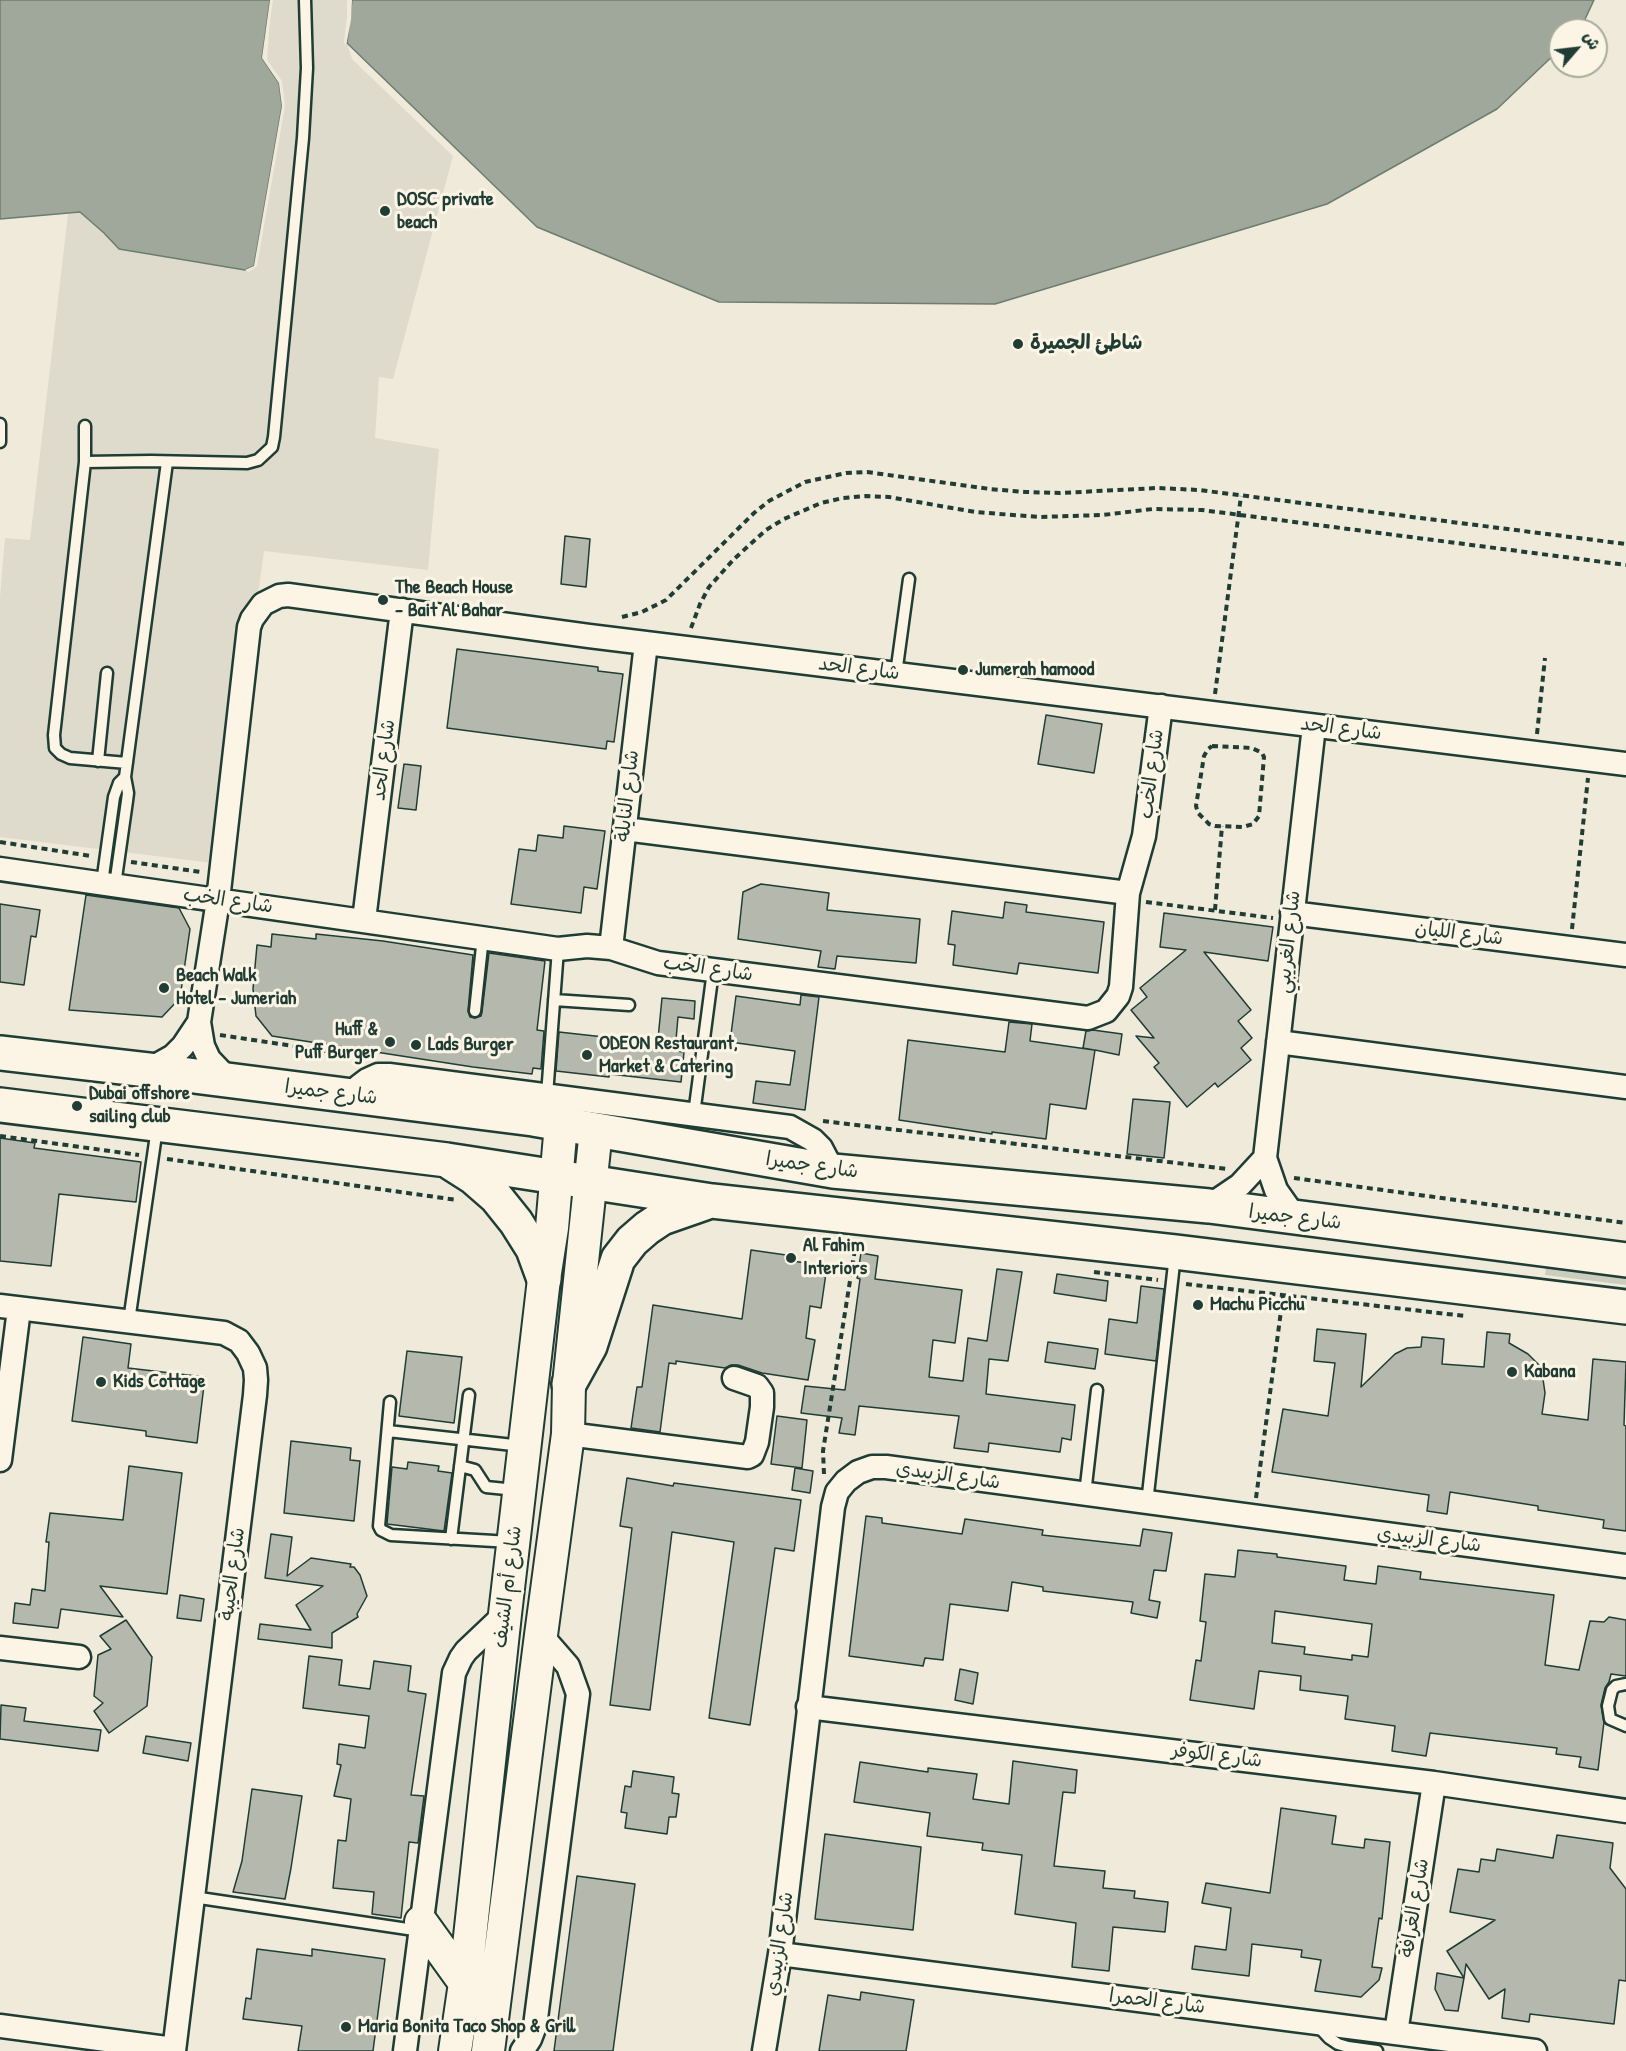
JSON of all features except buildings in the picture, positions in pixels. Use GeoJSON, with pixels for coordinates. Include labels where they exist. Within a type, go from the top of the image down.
{"type":"FeatureCollection","features":[{"type":"Feature","properties":{"kind":"main road","name":"شارع جميرا"},"geometry":{"type":"LineString","coordinates":[[0,1053],[229,1080],[561,1124],[833,1171],[1209,1206],[1626,1260]]}},
{"type":"Feature","properties":{"kind":"main road"},"geometry":{"type":"LineString","coordinates":[[0,1105],[154,1141],[447,1160],[712,1201],[1173,1267],[1626,1307]]}},
{"type":"Feature","properties":{"kind":"main road","name":"شارع أم الشيف"},"geometry":{"type":"LineString","coordinates":[[455,2051],[465,1983],[505,1614],[557,1178],[561,1124]]}},
{"type":"Feature","properties":{"kind":"main road","name":"شارع أم الشيف"},"geometry":{"type":"LineString","coordinates":[[488,2051],[568,1434],[568,1384],[596,1130]]}},
{"type":"Feature","properties":{"kind":"main road"},"geometry":{"type":"LineString","coordinates":[[447,1160],[496,1197],[516,1222],[533,1249],[544,1279]]}},
{"type":"Feature","properties":{"kind":"main road"},"geometry":{"type":"LineString","coordinates":[[568,1384],[590,1346],[618,1259],[629,1245],[646,1228],[662,1218],[712,1201]]}},
{"type":"Feature","properties":{"kind":"main road"},"geometry":{"type":"LineString","coordinates":[[421,1927],[465,1983]]}},
{"type":"Feature","properties":{"kind":"street"},"geometry":{"type":"LineString","coordinates":[[229,1080],[209,1059],[200,1027],[219,900],[249,627],[256,611],[270,599],[288,595],[402,610]]}},
{"type":"Feature","properties":{"kind":"street","name":"شارع الحد"},"geometry":{"type":"LineString","coordinates":[[364,920],[402,610],[645,644],[1626,764]]}},
{"type":"Feature","properties":{"kind":"street","name":"شارع النايلة"},"geometry":{"type":"LineString","coordinates":[[611,948],[645,644]]}},
{"type":"Feature","properties":{"kind":"street","name":"شارع الخب"},"geometry":{"type":"LineString","coordinates":[[0,869],[558,949],[587,946],[611,948],[658,963],[1088,1018],[1106,1011],[1118,996],[1122,978],[1128,896],[1144,836],[1161,706]]}},
{"type":"Feature","properties":{"kind":"street","name":"شارع الغريبي"},"geometry":{"type":"LineString","coordinates":[[1262,1168],[1314,726]]}},
{"type":"Feature","properties":{"kind":"street"},"geometry":{"type":"LineString","coordinates":[[625,830],[1128,896]]}},
{"type":"Feature","properties":{"kind":"street","name":"شارع الليان"},"geometry":{"type":"LineString","coordinates":[[1292,917],[1626,955]]}},
{"type":"Feature","properties":{"kind":"street"},"geometry":{"type":"LineString","coordinates":[[148,1070],[161,1064],[178,1051],[200,1027]]}},
{"type":"Feature","properties":{"kind":"street"},"geometry":{"type":"LineString","coordinates":[[1278,1042],[1626,1087]]}},
{"type":"Feature","properties":{"kind":"street"},"geometry":{"type":"LineString","coordinates":[[352,1096],[358,1086],[367,1080],[389,1075],[797,1129],[821,1148],[833,1171]]}},
{"type":"Feature","properties":{"kind":"street"},"geometry":{"type":"LineString","coordinates":[[1209,1206],[1225,1197],[1262,1168],[1295,1218]]}},
{"type":"Feature","properties":{"kind":"street"},"geometry":{"type":"LineString","coordinates":[[0,1460],[10,1308]]}},
{"type":"Feature","properties":{"kind":"street","name":"شارع الحيبة"},"geometry":{"type":"LineString","coordinates":[[10,1308],[224,1333],[239,1341],[255,1368],[256,1380],[174,2050]]}},
{"type":"Feature","properties":{"kind":"street"},"geometry":{"type":"LineString","coordinates":[[568,1434],[748,1457],[752,1455],[757,1442],[762,1393],[757,1386],[734,1378]]}},
{"type":"Feature","properties":{"kind":"street","name":"شارع الزبيدي"},"geometry":{"type":"LineString","coordinates":[[764,2051],[780,1954],[833,1507],[837,1492],[858,1472],[872,1467],[894,1468],[1626,1566]]}},
{"type":"Feature","properties":{"kind":"street"},"geometry":{"type":"LineString","coordinates":[[405,2051],[454,1673],[460,1658],[466,1651],[505,1614]]}},
{"type":"Feature","properties":{"kind":"street"},"geometry":{"type":"LineString","coordinates":[[522,2051],[530,2039],[534,2026],[578,1694],[568,1666],[541,1635]]}},
{"type":"Feature","properties":{"kind":"street"},"geometry":{"type":"LineString","coordinates":[[0,1648],[79,1657]]}},
{"type":"Feature","properties":{"kind":"street","name":"شارع الكوفر"},"geometry":{"type":"LineString","coordinates":[[808,1707],[1434,1782],[1626,1811]]}},
{"type":"Feature","properties":{"kind":"street","name":"شارع الغرافة"},"geometry":{"type":"LineString","coordinates":[[1396,2033],[1434,1782]]}},
{"type":"Feature","properties":{"kind":"street","name":"شارع الحمرا"},"geometry":{"type":"LineString","coordinates":[[780,1954],[1315,2022],[1502,2049],[1534,2051]]}},
{"type":"Feature","properties":{"kind":"street"},"geometry":{"type":"LineString","coordinates":[[0,2026],[174,2050]]}},
{"type":"Feature","properties":{"kind":"lane"},"geometry":{"type":"LineString","coordinates":[[85,462],[247,463],[258,460],[272,447],[303,138],[307,68],[305,0]]}},
{"type":"Feature","properties":{"kind":"lane"},"geometry":{"type":"LineString","coordinates":[[0,424],[0,442]]}},
{"type":"Feature","properties":{"kind":"lane"},"geometry":{"type":"LineString","coordinates":[[85,426],[85,462],[54,735],[55,748],[69,758],[127,764]]}},
{"type":"Feature","properties":{"kind":"lane"},"geometry":{"type":"LineString","coordinates":[[108,884],[118,860],[128,793],[125,777],[167,462]]}},
{"type":"Feature","properties":{"kind":"lane"},"geometry":{"type":"LineString","coordinates":[[896,674],[909,579]]}},
{"type":"Feature","properties":{"kind":"lane"},"geometry":{"type":"LineString","coordinates":[[98,761],[107,674]]}},
{"type":"Feature","properties":{"kind":"lane"},"geometry":{"type":"LineString","coordinates":[[108,884],[106,858],[116,790],[125,777]]}},
{"type":"Feature","properties":{"kind":"lane"},"geometry":{"type":"LineString","coordinates":[[475,1011],[483,938]]}},
{"type":"Feature","properties":{"kind":"lane"},"geometry":{"type":"LineString","coordinates":[[547,1095],[558,949]]}},
{"type":"Feature","properties":{"kind":"lane"},"geometry":{"type":"LineString","coordinates":[[694,1114],[713,971]]}},
{"type":"Feature","properties":{"kind":"lane"},"geometry":{"type":"LineString","coordinates":[[554,1000],[629,1005]]}},
{"type":"Feature","properties":{"kind":"lane"},"geometry":{"type":"LineString","coordinates":[[129,1321],[154,1141]]}},
{"type":"Feature","properties":{"kind":"lane"},"geometry":{"type":"LineString","coordinates":[[1147,1503],[1173,1267]]}},
{"type":"Feature","properties":{"kind":"lane"},"geometry":{"type":"LineString","coordinates":[[1085,1494],[1097,1390]]}},
{"type":"Feature","properties":{"kind":"lane"},"geometry":{"type":"LineString","coordinates":[[451,1539],[469,1395]]}},
{"type":"Feature","properties":{"kind":"lane"},"geometry":{"type":"LineString","coordinates":[[390,1402],[379,1526],[381,1530],[391,1535],[514,1542]]}},
{"type":"Feature","properties":{"kind":"lane"},"geometry":{"type":"LineString","coordinates":[[388,1431],[525,1446]]}},
{"type":"Feature","properties":{"kind":"lane"},"geometry":{"type":"LineString","coordinates":[[460,1466],[475,1470],[486,1487],[520,1491]]}},
{"type":"Feature","properties":{"kind":"lane"},"geometry":{"type":"LineString","coordinates":[[1626,1684],[1616,1686],[1612,1690],[1609,1696],[1608,1713],[1610,1719],[1626,1726]]}},
{"type":"Feature","properties":{"kind":"lane"},"geometry":{"type":"LineString","coordinates":[[193,1897],[421,1927]]}},
{"type":"Feature","properties":{"kind":"lane"},"geometry":{"type":"LineString","coordinates":[[1315,2022],[1321,2031],[1338,2044],[1377,2051]]}},
{"type":"Feature","properties":{"kind":"path"},"geometry":{"type":"LineString","coordinates":[[619,618],[642,612],[666,600],[769,501],[805,482],[825,476],[867,472],[1024,492],[1060,493],[1157,488],[1241,496],[1626,544]]}},
{"type":"Feature","properties":{"kind":"path"},"geometry":{"type":"LineString","coordinates":[[1213,712],[1241,496]]}},
{"type":"Feature","properties":{"kind":"path"},"geometry":{"type":"LineString","coordinates":[[687,648],[693,619],[700,604],[709,587],[734,559],[766,530],[783,519],[821,503],[843,498],[889,497],[954,509],[1007,515],[1071,517],[1153,509],[1239,514],[1626,565]]}},
{"type":"Feature","properties":{"kind":"path"},"geometry":{"type":"LineString","coordinates":[[1535,753],[1545,658]]}},
{"type":"Feature","properties":{"kind":"path"},"geometry":{"type":"LineString","coordinates":[[1212,746],[1257,749],[1262,753],[1265,762],[1257,820],[1248,826],[1222,826],[1209,824],[1203,819],[1196,806],[1205,752],[1212,746]]}},
{"type":"Feature","properties":{"kind":"path"},"geometry":{"type":"LineString","coordinates":[[1570,948],[1590,759]]}},
{"type":"Feature","properties":{"kind":"path"},"geometry":{"type":"LineString","coordinates":[[1215,910],[1222,826]]}},
{"type":"Feature","properties":{"kind":"path"},"geometry":{"type":"LineString","coordinates":[[0,842],[106,858]]}},
{"type":"Feature","properties":{"kind":"path"},"geometry":{"type":"LineString","coordinates":[[118,860],[221,875]]}},
{"type":"Feature","properties":{"kind":"path"},"geometry":{"type":"LineString","coordinates":[[1128,896],[1215,910],[1292,917]]}},
{"type":"Feature","properties":{"kind":"path"},"geometry":{"type":"LineString","coordinates":[[200,1027],[374,1058]]}},
{"type":"Feature","properties":{"kind":"path"},"geometry":{"type":"LineString","coordinates":[[814,1120],[1262,1168],[1626,1223]]}},
{"type":"Feature","properties":{"kind":"path"},"geometry":{"type":"LineString","coordinates":[[0,1136],[154,1141],[447,1197],[465,1203]]}},
{"type":"Feature","properties":{"kind":"path"},"geometry":{"type":"LineString","coordinates":[[833,1507],[824,1479],[823,1451],[856,1243],[844,1242]]}},
{"type":"Feature","properties":{"kind":"path"},"geometry":{"type":"LineString","coordinates":[[1090,1272],[1173,1267],[1283,1296],[1472,1317]]}},
{"type":"Feature","properties":{"kind":"path"},"geometry":{"type":"LineString","coordinates":[[1254,1517],[1283,1296]]}},
{"type":"Feature","properties":{"kind":"shaded area"},"geometry":{"type":"Polygon","coordinates":[[[0,0],[270,0],[262,58],[279,83],[282,106],[254,266],[245,270],[119,249],[80,212],[0,219],[0,0]]]}},
{"type":"Feature","properties":{"kind":"shaded area"},"geometry":{"type":"Polygon","coordinates":[[[271,0],[347,0],[347,43],[352,59],[453,156],[393,379],[379,377],[375,438],[439,449],[428,570],[264,551],[221,864],[0,837],[0,597],[5,538],[30,540],[68,214],[80,212],[119,249],[244,270],[254,266],[271,0]]]}},
{"type":"Feature","properties":{"kind":"shaded area"},"geometry":{"type":"Polygon","coordinates":[[[352,0],[1594,0],[1586,18],[1548,18],[1548,60],[1497,109],[1327,204],[995,304],[719,302],[537,227],[347,43],[352,0]]]}},
{"type":"Feature","properties":{"kind":"shaded area"},"geometry":{"type":"Polygon","coordinates":[[[1547,1262],[1626,1273],[1626,1285],[1545,1275],[1547,1262]]]}},
{"type":"Feature","properties":{"kind":"pier"},"geometry":{"type":"Polygon","coordinates":[[[270,0],[273,0],[265,57],[282,81],[285,106],[257,266],[249,272],[245,270],[254,266],[282,106],[279,83],[262,58],[270,0]]]}},
{"type":"Feature","properties":{"kind":"pier"},"geometry":{"type":"Polygon","coordinates":[[[349,0],[352,0],[351,20],[346,46],[344,42],[349,0]]]}},
{"type":"Feature","properties":{"kind":"place","name":"DOSC private beach"},"geometry":{"type":"Point","coordinates":[385,211]}},
{"type":"Feature","properties":{"kind":"place","name":"شاطئ الجميرة"},"geometry":{"type":"Point","coordinates":[1018,344]}},
{"type":"Feature","properties":{"kind":"place","name":"The Beach House - Bait Al Bahar"},"geometry":{"type":"Point","coordinates":[383,600]}},
{"type":"Feature","properties":{"kind":"place","name":"Jumerah hamood"},"geometry":{"type":"Point","coordinates":[963,670]}},
{"type":"Feature","properties":{"kind":"place","name":"Beach Walk Hotel - Jumeriah"},"geometry":{"type":"Point","coordinates":[164,988]}},
{"type":"Feature","properties":{"kind":"place","name":"Huff & Puff Burger"},"geometry":{"type":"Point","coordinates":[390,1042]}},
{"type":"Feature","properties":{"kind":"place","name":"Lads Burger"},"geometry":{"type":"Point","coordinates":[416,1045]}},
{"type":"Feature","properties":{"kind":"place","name":"ODEON Restaurant, Market & Catering"},"geometry":{"type":"Point","coordinates":[587,1055]}},
{"type":"Feature","properties":{"kind":"place","name":"Dubai offshore sailing club"},"geometry":{"type":"Point","coordinates":[77,1106]}},
{"type":"Feature","properties":{"kind":"place","name":"Al Fahim Interiors"},"geometry":{"type":"Point","coordinates":[791,1258]}},
{"type":"Feature","properties":{"kind":"place","name":"Machu Picchu"},"geometry":{"type":"Point","coordinates":[1198,1305]}},
{"type":"Feature","properties":{"kind":"place","name":"Kabana"},"geometry":{"type":"Point","coordinates":[1512,1372]}},
{"type":"Feature","properties":{"kind":"place","name":"Kids Cottage"},"geometry":{"type":"Point","coordinates":[101,1382]}},
{"type":"Feature","properties":{"kind":"place","name":"Maria Bonita Taco Shop & Grill"},"geometry":{"type":"Point","coordinates":[346,2027]}}]}
